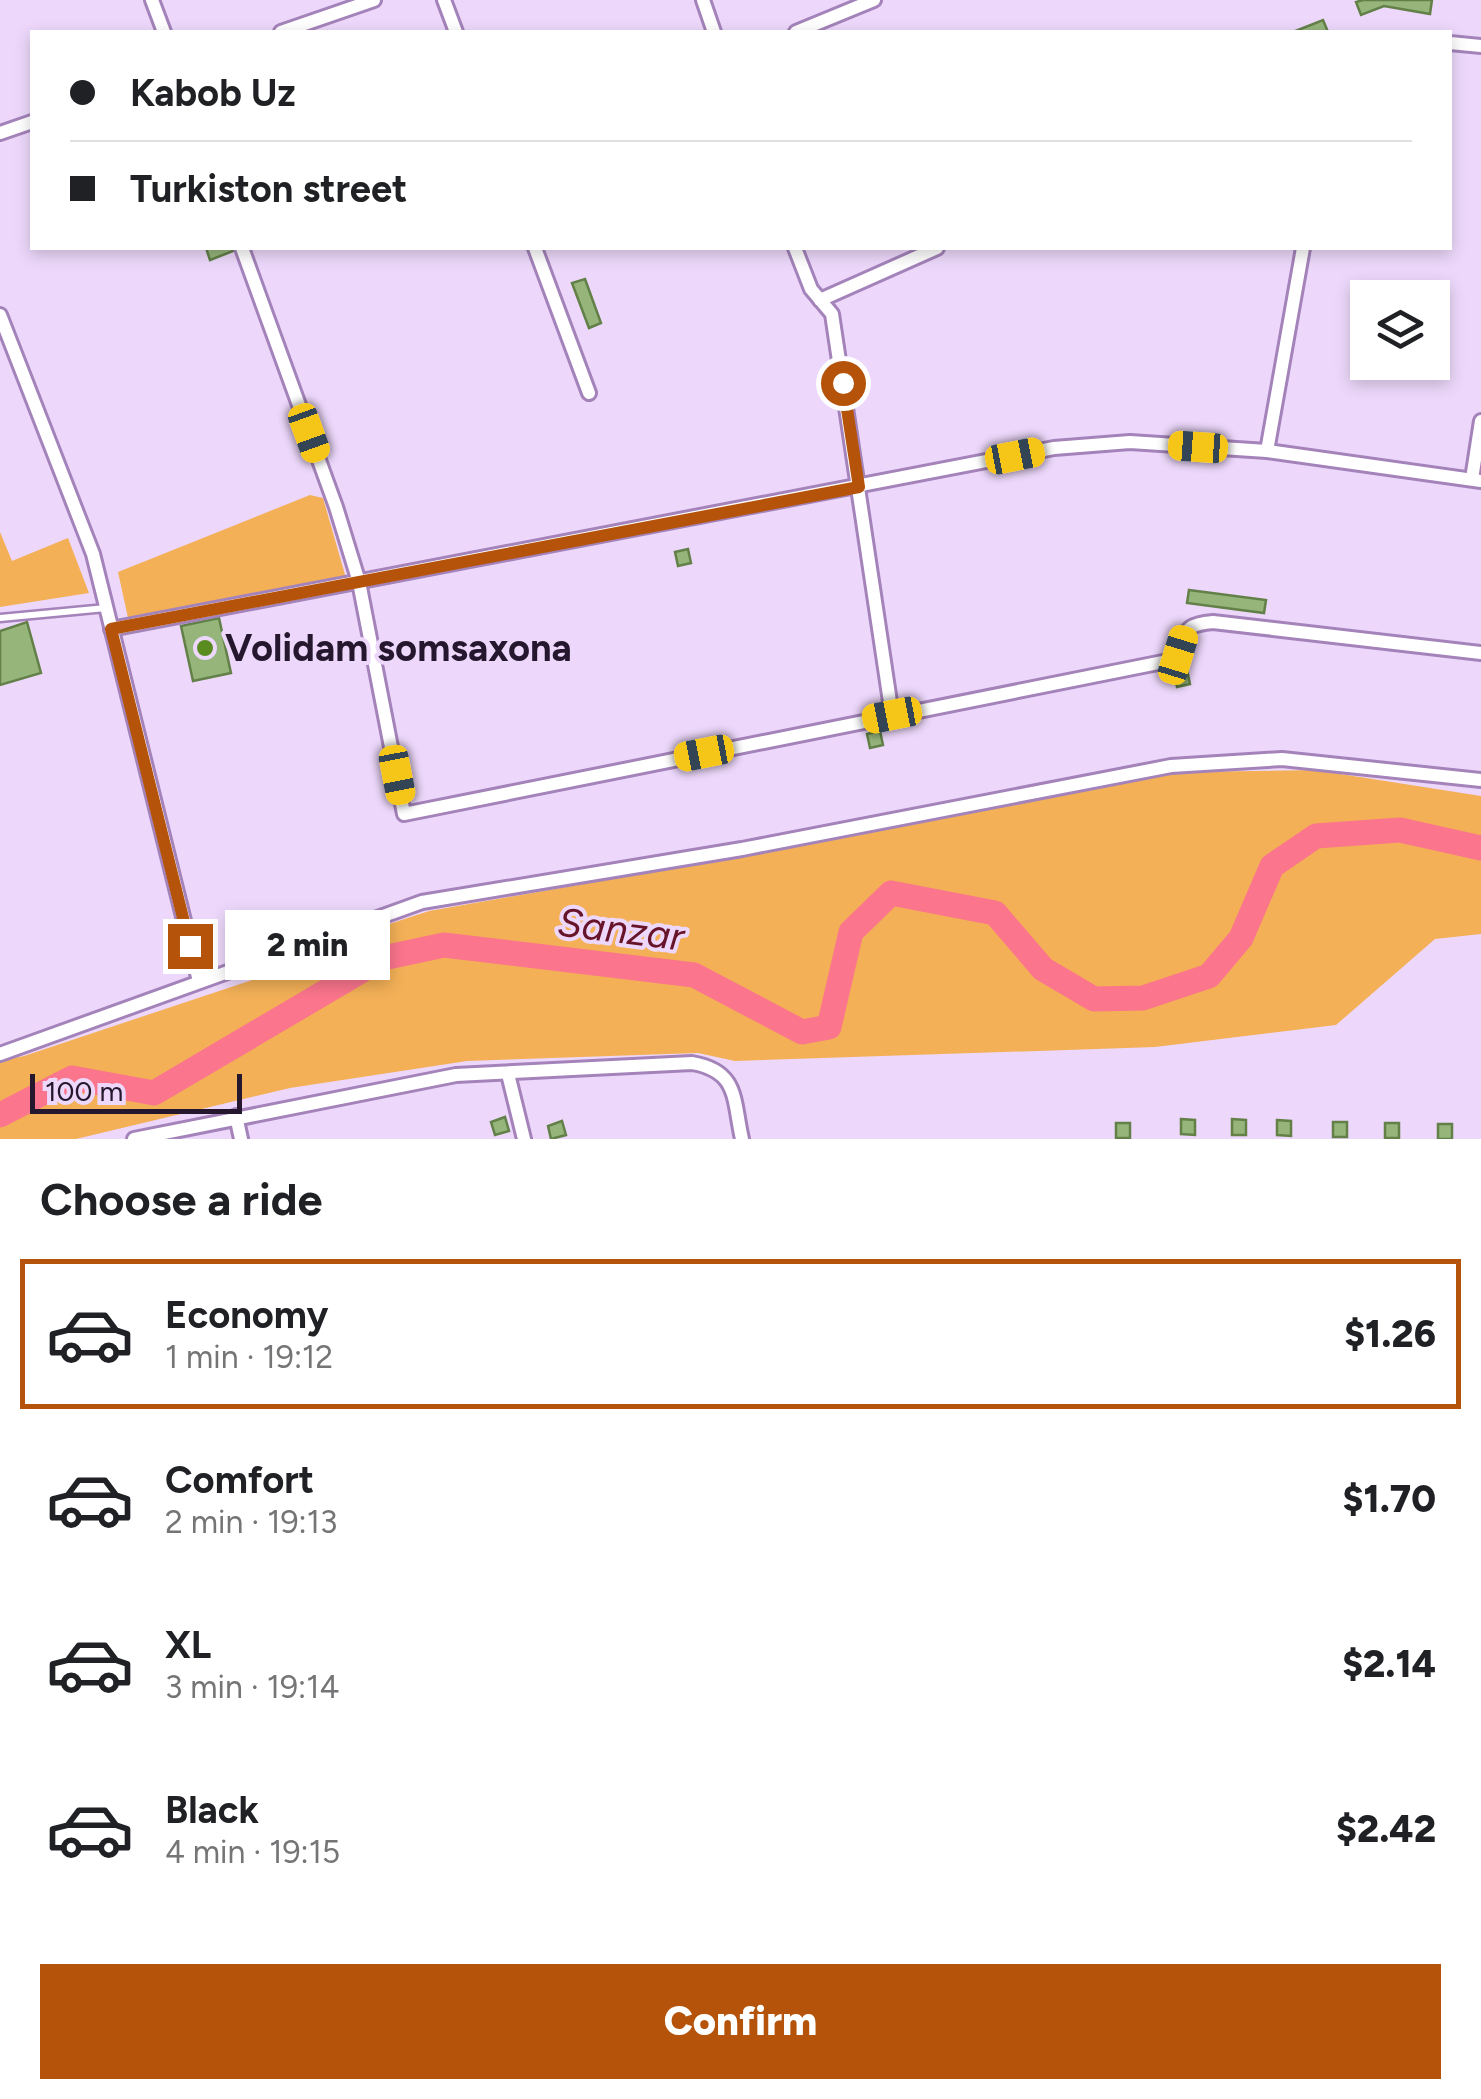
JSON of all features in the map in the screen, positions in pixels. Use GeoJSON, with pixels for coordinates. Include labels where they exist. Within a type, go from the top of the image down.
{"type":"FeatureCollection","features":[{"type":"Feature","properties":{"kind":"street"},"geometry":{"type":"LineString","coordinates":[[152,0],[163,30]]}},
{"type":"Feature","properties":{"kind":"street"},"geometry":{"type":"LineString","coordinates":[[286,30],[374,0]]}},
{"type":"Feature","properties":{"kind":"street"},"geometry":{"type":"LineString","coordinates":[[444,0],[455,30]]}},
{"type":"Feature","properties":{"kind":"street"},"geometry":{"type":"LineString","coordinates":[[703,0],[713,30]]}},
{"type":"Feature","properties":{"kind":"street"},"geometry":{"type":"LineString","coordinates":[[801,30],[874,0]]}},
{"type":"Feature","properties":{"kind":"street"},"geometry":{"type":"LineString","coordinates":[[1452,43],[1481,46]]}},
{"type":"Feature","properties":{"kind":"street"},"geometry":{"type":"LineString","coordinates":[[0,134],[30,123]]}},
{"type":"Feature","properties":{"kind":"street"},"geometry":{"type":"LineString","coordinates":[[243,250],[360,582],[404,814],[1174,660],[1185,630],[1194,624],[1213,622],[1481,653]]}},
{"type":"Feature","properties":{"kind":"street"},"geometry":{"type":"LineString","coordinates":[[537,250],[589,393]]}},
{"type":"Feature","properties":{"kind":"street"},"geometry":{"type":"LineString","coordinates":[[796,250],[811,289],[832,314],[892,715]]}},
{"type":"Feature","properties":{"kind":"street"},"geometry":{"type":"LineString","coordinates":[[820,300],[932,250]]}},
{"type":"Feature","properties":{"kind":"street"},"geometry":{"type":"LineString","coordinates":[[1267,451],[1304,250]]}},
{"type":"Feature","properties":{"kind":"street"},"geometry":{"type":"LineString","coordinates":[[0,315],[93,554],[199,981]]}},
{"type":"Feature","properties":{"kind":"street"},"geometry":{"type":"LineString","coordinates":[[111,629],[1054,448],[1130,442],[1267,451],[1476,480],[1481,421]]}},
{"type":"Feature","properties":{"kind":"street"},"geometry":{"type":"LineString","coordinates":[[0,1054],[422,902],[742,849],[1170,766],[1282,759],[1481,780]]}},
{"type":"Feature","properties":{"kind":"street"},"geometry":{"type":"LineString","coordinates":[[134,1139],[456,1075],[692,1064],[715,1067],[729,1082],[742,1139]]}},
{"type":"Feature","properties":{"kind":"street"},"geometry":{"type":"LineString","coordinates":[[508,1074],[524,1139]]}},
{"type":"Feature","properties":{"kind":"street"},"geometry":{"type":"LineString","coordinates":[[236,1116],[241,1139]]}},
{"type":"Feature","properties":{"kind":"lane"},"geometry":{"type":"LineString","coordinates":[[0,618],[106,608]]}},
{"type":"Feature","properties":{"kind":"shaded area"},"geometry":{"type":"Polygon","coordinates":[[[310,495],[323,498],[346,578],[128,618],[118,572],[310,495]]]}},
{"type":"Feature","properties":{"kind":"shaded area"},"geometry":{"type":"Polygon","coordinates":[[[0,532],[12,561],[68,538],[89,593],[0,607],[0,532]]]}},
{"type":"Feature","properties":{"kind":"shaded area"},"geometry":{"type":"Polygon","coordinates":[[[1315,770],[1481,796],[1481,934],[1435,939],[1336,1025],[1155,1047],[735,1061],[698,1053],[467,1061],[290,1088],[76,1139],[0,1139],[0,1061],[261,977],[261,973],[328,944],[429,911],[788,848],[1179,772],[1315,770]]]}},
{"type":"Feature","properties":{"kind":"building"},"geometry":{"type":"Polygon","coordinates":[[[1432,0],[1430,14],[1384,6],[1361,15],[1356,2],[1432,0]]]}},
{"type":"Feature","properties":{"kind":"building"},"geometry":{"type":"Polygon","coordinates":[[[1323,20],[1327,30],[1298,30],[1323,20]]]}},
{"type":"Feature","properties":{"kind":"building"},"geometry":{"type":"Polygon","coordinates":[[[207,250],[233,250],[233,251],[210,260],[207,250]]]}},
{"type":"Feature","properties":{"kind":"building"},"geometry":{"type":"Polygon","coordinates":[[[585,279],[601,323],[589,328],[572,283],[585,279]]]}},
{"type":"Feature","properties":{"kind":"building"},"geometry":{"type":"Polygon","coordinates":[[[688,549],[691,563],[678,566],[675,552],[688,549]]]}},
{"type":"Feature","properties":{"kind":"building"},"geometry":{"type":"Polygon","coordinates":[[[1189,590],[1266,600],[1264,613],[1187,603],[1189,590]]]}},
{"type":"Feature","properties":{"kind":"building","name":"Volidam somsaxona"},"geometry":{"type":"Polygon","coordinates":[[[219,618],[231,673],[193,681],[181,626],[219,618]]]}},
{"type":"Feature","properties":{"kind":"building"},"geometry":{"type":"Polygon","coordinates":[[[27,622],[41,673],[0,685],[0,631],[27,622]]]}},
{"type":"Feature","properties":{"kind":"building"},"geometry":{"type":"Polygon","coordinates":[[[1187,670],[1190,684],[1177,687],[1174,673],[1187,670]]]}},
{"type":"Feature","properties":{"kind":"building"},"geometry":{"type":"Polygon","coordinates":[[[880,731],[883,745],[870,748],[867,734],[880,731]]]}},
{"type":"Feature","properties":{"kind":"building"},"geometry":{"type":"Polygon","coordinates":[[[505,1117],[509,1131],[495,1135],[491,1122],[505,1117]]]}},
{"type":"Feature","properties":{"kind":"building"},"geometry":{"type":"Polygon","coordinates":[[[1181,1119],[1195,1120],[1195,1135],[1181,1134],[1181,1119]]]}},
{"type":"Feature","properties":{"kind":"building"},"geometry":{"type":"Polygon","coordinates":[[[1232,1119],[1246,1120],[1246,1135],[1232,1135],[1232,1119]]]}},
{"type":"Feature","properties":{"kind":"building"},"geometry":{"type":"Polygon","coordinates":[[[1277,1120],[1291,1121],[1291,1136],[1277,1135],[1277,1120]]]}},
{"type":"Feature","properties":{"kind":"building"},"geometry":{"type":"Polygon","coordinates":[[[562,1121],[566,1135],[551,1139],[548,1126],[562,1121]]]}},
{"type":"Feature","properties":{"kind":"building"},"geometry":{"type":"Polygon","coordinates":[[[1333,1122],[1347,1122],[1347,1137],[1333,1137],[1333,1122]]]}},
{"type":"Feature","properties":{"kind":"building"},"geometry":{"type":"Polygon","coordinates":[[[1116,1123],[1130,1123],[1130,1138],[1116,1138],[1116,1123]]]}},
{"type":"Feature","properties":{"kind":"building"},"geometry":{"type":"Polygon","coordinates":[[[1385,1123],[1399,1123],[1399,1138],[1385,1138],[1385,1123]]]}},
{"type":"Feature","properties":{"kind":"building"},"geometry":{"type":"Polygon","coordinates":[[[1438,1124],[1452,1124],[1452,1139],[1438,1139],[1438,1124]]]}},
{"type":"Feature","properties":{"kind":"waterway","name":"Sanzar"},"geometry":{"type":"LineString","coordinates":[[0,1115],[72,1078],[154,1093],[383,958],[444,945],[694,975],[802,1032],[829,1027],[851,932],[891,893],[995,913],[1043,969],[1094,999],[1143,998],[1209,976],[1241,938],[1272,866],[1316,836],[1400,830],[1481,848]]}},
{"type":"Feature","properties":{"kind":"place","name":"Volidam somsaxona"},"geometry":{"type":"Point","coordinates":[205,648]}},
{"type":"Feature","properties":{"kind":"route"},"geometry":{"type":"LineString","coordinates":[[190,946],[111,629],[859,487],[843,383]]}}]}
